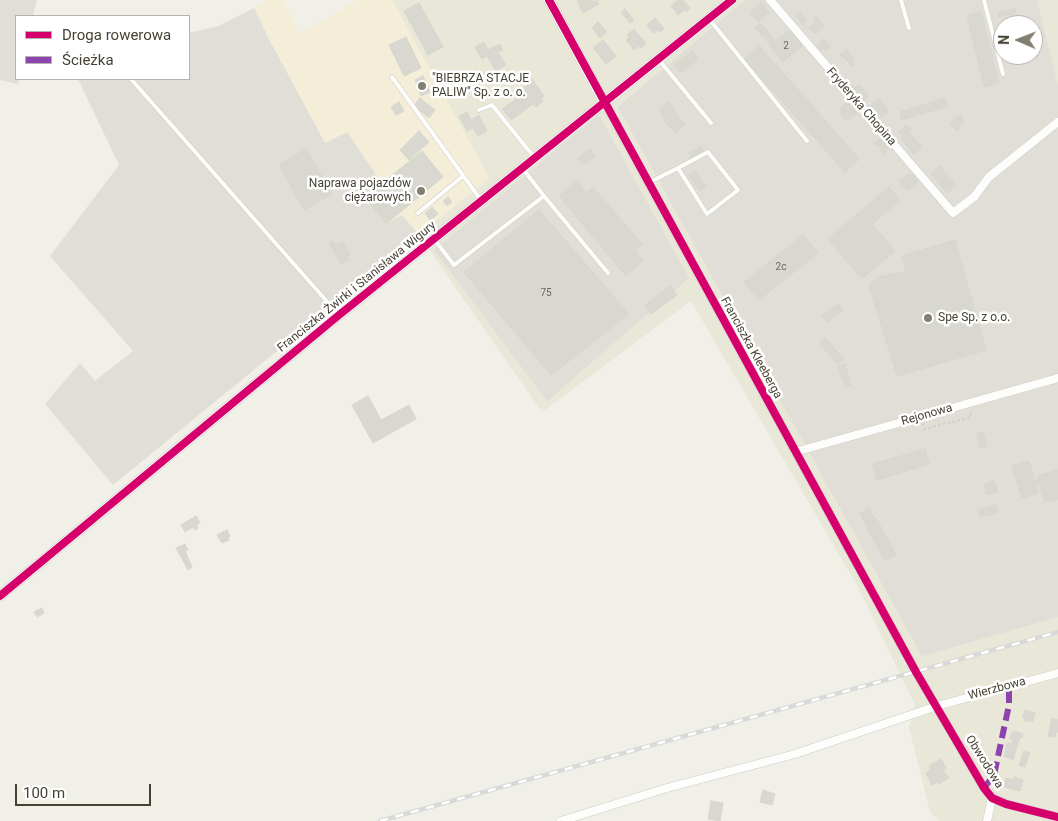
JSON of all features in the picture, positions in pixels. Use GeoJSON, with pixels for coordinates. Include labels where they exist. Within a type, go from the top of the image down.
{"type":"FeatureCollection","features":[{"type":"Feature","properties":{"kind":"street","name":"Franciszka Kleeberga"},"geometry":{"type":"LineString","coordinates":[[549,0],[795,452],[916,672],[937,706]]}},
{"type":"Feature","properties":{"kind":"street","name":"Franciszka Żwirki i Stanisława Wigury"},"geometry":{"type":"LineString","coordinates":[[0,596],[339,315],[732,0]]}},
{"type":"Feature","properties":{"kind":"street","name":"Fryderyka Chopina"},"geometry":{"type":"LineString","coordinates":[[770,0],[953,213],[974,197],[989,177],[1058,122]]}},
{"type":"Feature","properties":{"kind":"street","name":"Rejonowa"},"geometry":{"type":"LineString","coordinates":[[795,452],[1058,378]]}},
{"type":"Feature","properties":{"kind":"street","name":"Wierzbowa"},"geometry":{"type":"LineString","coordinates":[[561,821],[667,788],[795,754],[937,706],[1058,673]]}},
{"type":"Feature","properties":{"kind":"street","name":"Obwodowa"},"geometry":{"type":"LineString","coordinates":[[937,706],[984,788],[992,798],[1006,804],[1058,817]]}},
{"type":"Feature","properties":{"kind":"street"},"geometry":{"type":"LineString","coordinates":[[987,821],[992,798]]}},
{"type":"Feature","properties":{"kind":"lane"},"geometry":{"type":"LineString","coordinates":[[901,0],[909,28]]}},
{"type":"Feature","properties":{"kind":"lane"},"geometry":{"type":"LineString","coordinates":[[984,0],[1003,74]]}},
{"type":"Feature","properties":{"kind":"lane"},"geometry":{"type":"LineString","coordinates":[[709,18],[807,141]]}},
{"type":"Feature","properties":{"kind":"lane"},"geometry":{"type":"LineString","coordinates":[[658,59],[711,123]]}},
{"type":"Feature","properties":{"kind":"lane"},"geometry":{"type":"LineString","coordinates":[[392,77],[481,201]]}},
{"type":"Feature","properties":{"kind":"lane"},"geometry":{"type":"LineString","coordinates":[[132,80],[339,315]]}},
{"type":"Feature","properties":{"kind":"lane"},"geometry":{"type":"LineString","coordinates":[[479,110],[492,105],[534,158]]}},
{"type":"Feature","properties":{"kind":"lane"},"geometry":{"type":"LineString","coordinates":[[648,183],[708,152],[738,190],[707,214],[678,168]]}},
{"type":"Feature","properties":{"kind":"lane"},"geometry":{"type":"LineString","coordinates":[[523,168],[608,273]]}},
{"type":"Feature","properties":{"kind":"lane"},"geometry":{"type":"LineString","coordinates":[[418,213],[464,176]]}},
{"type":"Feature","properties":{"kind":"lane"},"geometry":{"type":"LineString","coordinates":[[434,239],[454,265],[544,196]]}},
{"type":"Feature","properties":{"kind":"shaded area"},"geometry":{"type":"Polygon","coordinates":[[[0,0],[37,0],[33,15],[15,15],[15,80],[19,80],[18,84],[0,80],[0,0]]]}},
{"type":"Feature","properties":{"kind":"shaded area"},"geometry":{"type":"Polygon","coordinates":[[[266,0],[284,0],[300,34],[358,0],[392,0],[489,178],[419,235],[402,215],[386,224],[365,197],[380,182],[347,132],[325,144],[254,8],[266,0]]]}},
{"type":"Feature","properties":{"kind":"shaded area"},"geometry":{"type":"Polygon","coordinates":[[[392,0],[1058,0],[1058,821],[940,821],[930,812],[909,727],[915,705],[858,587],[691,301],[542,412],[419,235],[489,178],[392,0]]]}},
{"type":"Feature","properties":{"kind":"shaded area"},"geometry":{"type":"Polygon","coordinates":[[[745,0],[1037,0],[1041,15],[993,15],[993,65],[1043,65],[1043,25],[1058,86],[1058,617],[922,656],[618,107],[745,0]]]}},
{"type":"Feature","properties":{"kind":"shaded area"},"geometry":{"type":"Polygon","coordinates":[[[254,8],[325,143],[347,132],[381,182],[365,197],[386,224],[402,215],[419,235],[113,485],[45,404],[80,363],[95,381],[133,351],[50,256],[119,165],[78,80],[190,80],[190,33],[219,26],[254,8]]]}},
{"type":"Feature","properties":{"kind":"shaded area"},"geometry":{"type":"Polygon","coordinates":[[[599,115],[689,278],[547,401],[434,250],[599,115]]]}},
{"type":"Feature","properties":{"kind":"shaded area"},"geometry":{"type":"Polygon","coordinates":[[[981,358],[986,376],[854,414],[849,396],[981,358]]]}},
{"type":"Feature","properties":{"kind":"building"},"geometry":{"type":"Polygon","coordinates":[[[585,0],[590,9],[583,13],[577,1],[585,0]]]}},
{"type":"Feature","properties":{"kind":"building"},"geometry":{"type":"Polygon","coordinates":[[[585,0],[592,0],[593,2],[597,0],[599,4],[590,9],[585,0]]]}},
{"type":"Feature","properties":{"kind":"building"},"geometry":{"type":"Polygon","coordinates":[[[678,0],[683,0],[690,8],[678,15],[671,6],[678,0]]]}},
{"type":"Feature","properties":{"kind":"building"},"geometry":{"type":"Polygon","coordinates":[[[419,3],[443,47],[428,55],[404,11],[419,3]]]}},
{"type":"Feature","properties":{"kind":"building"},"geometry":{"type":"Polygon","coordinates":[[[761,3],[769,12],[758,22],[750,13],[761,3]]]}},
{"type":"Feature","properties":{"kind":"building"},"geometry":{"type":"Polygon","coordinates":[[[625,9],[634,20],[630,23],[621,12],[625,9]]]}},
{"type":"Feature","properties":{"kind":"building"},"geometry":{"type":"Polygon","coordinates":[[[1015,9],[1016,13],[998,15],[998,13],[1015,9]]]}},
{"type":"Feature","properties":{"kind":"building"},"geometry":{"type":"Polygon","coordinates":[[[981,11],[999,83],[984,87],[967,15],[981,11]]]}},
{"type":"Feature","properties":{"kind":"building"},"geometry":{"type":"Polygon","coordinates":[[[800,13],[807,21],[803,25],[796,16],[800,13]]]}},
{"type":"Feature","properties":{"kind":"building"},"geometry":{"type":"Polygon","coordinates":[[[816,16],[825,26],[815,34],[809,28],[816,22],[813,19],[816,16]]]}},
{"type":"Feature","properties":{"kind":"building"},"geometry":{"type":"Polygon","coordinates":[[[655,18],[664,29],[660,32],[658,30],[654,34],[647,25],[655,18]]]}},
{"type":"Feature","properties":{"kind":"building"},"geometry":{"type":"Polygon","coordinates":[[[598,22],[607,32],[600,38],[592,28],[598,22]]]}},
{"type":"Feature","properties":{"kind":"building"},"geometry":{"type":"Polygon","coordinates":[[[760,23],[768,31],[762,36],[755,28],[760,23]]]}},
{"type":"Feature","properties":{"kind":"building"},"geometry":{"type":"Polygon","coordinates":[[[634,29],[646,44],[634,50],[626,40],[629,38],[627,35],[634,29]]]}},
{"type":"Feature","properties":{"kind":"building"},"geometry":{"type":"Polygon","coordinates":[[[790,30],[802,46],[783,62],[770,46],[790,30]]]}},
{"type":"Feature","properties":{"kind":"building"},"geometry":{"type":"Polygon","coordinates":[[[767,31],[775,40],[770,44],[762,35],[767,31]]]}},
{"type":"Feature","properties":{"kind":"building"},"geometry":{"type":"Polygon","coordinates":[[[406,37],[421,68],[404,76],[389,45],[406,37]]]}},
{"type":"Feature","properties":{"kind":"building"},"geometry":{"type":"Polygon","coordinates":[[[824,39],[831,46],[826,51],[823,48],[821,50],[817,46],[824,39]]]}},
{"type":"Feature","properties":{"kind":"building"},"geometry":{"type":"Polygon","coordinates":[[[603,40],[616,56],[606,64],[593,48],[603,40]]]}},
{"type":"Feature","properties":{"kind":"building"},"geometry":{"type":"Polygon","coordinates":[[[484,42],[488,50],[500,44],[503,50],[498,52],[506,65],[496,71],[487,56],[482,59],[475,47],[484,42]]]}},
{"type":"Feature","properties":{"kind":"building"},"geometry":{"type":"Polygon","coordinates":[[[759,46],[803,95],[788,108],[744,59],[759,46]]]}},
{"type":"Feature","properties":{"kind":"building"},"geometry":{"type":"Polygon","coordinates":[[[846,49],[855,60],[853,62],[855,64],[852,66],[840,55],[846,49]]]}},
{"type":"Feature","properties":{"kind":"building"},"geometry":{"type":"Polygon","coordinates":[[[692,51],[698,59],[681,73],[675,65],[692,51]]]}},
{"type":"Feature","properties":{"kind":"building","name":"\"BIEBRZA STACJE PALIW\" Sp. z o. o."},"geometry":{"type":"Polygon","coordinates":[[[423,76],[430,92],[421,96],[415,80],[423,76]]]}},
{"type":"Feature","properties":{"kind":"building"},"geometry":{"type":"Polygon","coordinates":[[[532,79],[544,96],[541,98],[543,101],[536,107],[522,89],[532,79]]]}},
{"type":"Feature","properties":{"kind":"building"},"geometry":{"type":"Polygon","coordinates":[[[859,85],[869,96],[862,102],[850,89],[853,86],[855,88],[859,85]]]}},
{"type":"Feature","properties":{"kind":"building"},"geometry":{"type":"Polygon","coordinates":[[[525,93],[533,104],[511,120],[502,109],[525,93]]]}},
{"type":"Feature","properties":{"kind":"building"},"geometry":{"type":"Polygon","coordinates":[[[803,95],[859,159],[845,172],[788,108],[803,95]]]}},
{"type":"Feature","properties":{"kind":"building"},"geometry":{"type":"Polygon","coordinates":[[[420,98],[435,110],[429,118],[414,106],[420,98]]]}},
{"type":"Feature","properties":{"kind":"building"},"geometry":{"type":"Polygon","coordinates":[[[945,98],[948,106],[902,120],[900,112],[945,98]]]}},
{"type":"Feature","properties":{"kind":"building"},"geometry":{"type":"Polygon","coordinates":[[[879,99],[889,111],[882,117],[871,105],[879,99]]]}},
{"type":"Feature","properties":{"kind":"building"},"geometry":{"type":"Polygon","coordinates":[[[399,102],[404,111],[396,115],[391,107],[399,102]]]}},
{"type":"Feature","properties":{"kind":"building"},"geometry":{"type":"Polygon","coordinates":[[[669,102],[685,125],[675,133],[659,111],[669,102]]]}},
{"type":"Feature","properties":{"kind":"building"},"geometry":{"type":"Polygon","coordinates":[[[847,102],[857,113],[846,121],[840,113],[842,111],[840,109],[847,102]]]}},
{"type":"Feature","properties":{"kind":"building"},"geometry":{"type":"Polygon","coordinates":[[[467,112],[471,120],[479,115],[487,131],[478,136],[473,128],[467,131],[459,116],[467,112]]]}},
{"type":"Feature","properties":{"kind":"building"},"geometry":{"type":"Polygon","coordinates":[[[960,115],[965,121],[959,126],[960,128],[957,131],[950,123],[960,115]]]}},
{"type":"Feature","properties":{"kind":"building"},"geometry":{"type":"Polygon","coordinates":[[[905,126],[909,126],[911,129],[908,131],[922,147],[914,154],[900,138],[903,135],[898,132],[905,126]]]}},
{"type":"Feature","properties":{"kind":"building"},"geometry":{"type":"Polygon","coordinates":[[[419,131],[429,142],[409,160],[400,150],[419,131]]]}},
{"type":"Feature","properties":{"kind":"building"},"geometry":{"type":"Polygon","coordinates":[[[880,138],[889,148],[885,154],[880,150],[882,149],[879,145],[877,147],[874,143],[880,138]]]}},
{"type":"Feature","properties":{"kind":"building"},"geometry":{"type":"Polygon","coordinates":[[[701,146],[704,151],[692,159],[689,153],[701,146]]]}},
{"type":"Feature","properties":{"kind":"building"},"geometry":{"type":"Polygon","coordinates":[[[306,149],[332,194],[304,210],[279,165],[306,149]]]}},
{"type":"Feature","properties":{"kind":"building"},"geometry":{"type":"Polygon","coordinates":[[[590,149],[595,156],[584,165],[578,158],[590,149]]]}},
{"type":"Feature","properties":{"kind":"building"},"geometry":{"type":"Polygon","coordinates":[[[422,151],[443,177],[386,224],[365,197],[422,151]]]}},
{"type":"Feature","properties":{"kind":"building"},"geometry":{"type":"Polygon","coordinates":[[[940,166],[948,176],[939,184],[931,174],[940,166]]]}},
{"type":"Feature","properties":{"kind":"building"},"geometry":{"type":"Polygon","coordinates":[[[695,171],[706,187],[700,191],[688,175],[695,171]]]}},
{"type":"Feature","properties":{"kind":"building"},"geometry":{"type":"Polygon","coordinates":[[[909,173],[912,176],[913,174],[917,182],[907,190],[899,181],[909,173]]]}},
{"type":"Feature","properties":{"kind":"building"},"geometry":{"type":"Polygon","coordinates":[[[948,176],[956,185],[947,193],[939,184],[948,176]]]}},
{"type":"Feature","properties":{"kind":"building"},"geometry":{"type":"Polygon","coordinates":[[[577,181],[586,193],[593,187],[642,244],[634,250],[643,261],[626,276],[559,196],[577,181]]]}},
{"type":"Feature","properties":{"kind":"building"},"geometry":{"type":"Polygon","coordinates":[[[889,187],[900,200],[872,224],[895,251],[862,279],[828,239],[889,187]]]}},
{"type":"Feature","properties":{"kind":"building"},"geometry":{"type":"Polygon","coordinates":[[[448,197],[452,202],[447,206],[443,201],[448,197]]]}},
{"type":"Feature","properties":{"kind":"building"},"geometry":{"type":"Polygon","coordinates":[[[432,207],[438,214],[430,220],[425,213],[432,207]]]}},
{"type":"Feature","properties":{"kind":"building"},"geometry":{"type":"Polygon","coordinates":[[[539,210],[629,314],[551,375],[464,272],[539,210]]]}},
{"type":"Feature","properties":{"kind":"building"},"geometry":{"type":"Polygon","coordinates":[[[803,235],[818,253],[759,300],[744,282],[803,235]]]}},
{"type":"Feature","properties":{"kind":"building","name":"Spe Sp. z o.o."},"geometry":{"type":"Polygon","coordinates":[[[955,240],[986,350],[897,376],[869,285],[880,277],[906,271],[902,256],[955,240]]]}},
{"type":"Feature","properties":{"kind":"building"},"geometry":{"type":"Polygon","coordinates":[[[332,241],[335,245],[342,241],[350,255],[347,256],[349,259],[341,264],[329,243],[332,241]]]}},
{"type":"Feature","properties":{"kind":"building"},"geometry":{"type":"Polygon","coordinates":[[[670,286],[677,295],[651,314],[645,305],[670,286]]]}},
{"type":"Feature","properties":{"kind":"building"},"geometry":{"type":"Polygon","coordinates":[[[838,304],[843,310],[827,323],[822,316],[838,304]]]}},
{"type":"Feature","properties":{"kind":"building"},"geometry":{"type":"Polygon","coordinates":[[[825,338],[844,359],[838,364],[819,343],[825,338]]]}},
{"type":"Feature","properties":{"kind":"building"},"geometry":{"type":"Polygon","coordinates":[[[845,364],[851,385],[845,387],[838,366],[845,364]]]}},
{"type":"Feature","properties":{"kind":"building"},"geometry":{"type":"Polygon","coordinates":[[[368,396],[381,420],[409,405],[416,419],[373,443],[352,405],[368,396]]]}},
{"type":"Feature","properties":{"kind":"building"},"geometry":{"type":"Polygon","coordinates":[[[983,432],[987,446],[980,448],[977,434],[983,432]]]}},
{"type":"Feature","properties":{"kind":"building"},"geometry":{"type":"Polygon","coordinates":[[[925,449],[929,464],[877,480],[872,464],[925,449]]]}},
{"type":"Feature","properties":{"kind":"building"},"geometry":{"type":"Polygon","coordinates":[[[1029,461],[1035,481],[1038,480],[1040,484],[1036,485],[1038,493],[1022,498],[1012,466],[1029,461]]]}},
{"type":"Feature","properties":{"kind":"building"},"geometry":{"type":"Polygon","coordinates":[[[1058,470],[1058,499],[1045,502],[1037,476],[1058,470]]]}},
{"type":"Feature","properties":{"kind":"building"},"geometry":{"type":"Polygon","coordinates":[[[994,481],[998,492],[987,495],[984,484],[994,481]]]}},
{"type":"Feature","properties":{"kind":"building"},"geometry":{"type":"Polygon","coordinates":[[[995,505],[998,512],[980,517],[978,510],[995,505]]]}},
{"type":"Feature","properties":{"kind":"building"},"geometry":{"type":"Polygon","coordinates":[[[869,508],[874,518],[865,523],[860,513],[869,508]]]}},
{"type":"Feature","properties":{"kind":"building"},"geometry":{"type":"Polygon","coordinates":[[[196,516],[200,523],[197,525],[198,528],[195,530],[193,527],[185,532],[181,525],[196,516]]]}},
{"type":"Feature","properties":{"kind":"building"},"geometry":{"type":"Polygon","coordinates":[[[876,518],[896,555],[885,561],[865,524],[876,518]]]}},
{"type":"Feature","properties":{"kind":"building"},"geometry":{"type":"Polygon","coordinates":[[[227,530],[230,536],[228,537],[229,540],[222,543],[217,535],[227,530]]]}},
{"type":"Feature","properties":{"kind":"building"},"geometry":{"type":"Polygon","coordinates":[[[185,544],[188,550],[185,551],[192,567],[188,570],[176,548],[185,544]]]}},
{"type":"Feature","properties":{"kind":"building"},"geometry":{"type":"Polygon","coordinates":[[[42,608],[44,613],[37,617],[34,612],[42,608]]]}},
{"type":"Feature","properties":{"kind":"building"},"geometry":{"type":"Polygon","coordinates":[[[1025,710],[1035,713],[1033,721],[1024,721],[1025,710]]]}},
{"type":"Feature","properties":{"kind":"building"},"geometry":{"type":"Polygon","coordinates":[[[1052,718],[1058,720],[1058,732],[1056,732],[1055,737],[1048,736],[1052,718]]]}},
{"type":"Feature","properties":{"kind":"building"},"geometry":{"type":"Polygon","coordinates":[[[1015,731],[1023,734],[1022,738],[1020,737],[1013,760],[1004,756],[1007,743],[1012,744],[1013,740],[1010,739],[1012,732],[1015,733],[1015,731]]]}},
{"type":"Feature","properties":{"kind":"building"},"geometry":{"type":"Polygon","coordinates":[[[1024,751],[1030,753],[1025,767],[1019,765],[1024,751]]]}},
{"type":"Feature","properties":{"kind":"building"},"geometry":{"type":"Polygon","coordinates":[[[941,759],[946,768],[943,770],[949,778],[939,784],[938,782],[932,785],[926,773],[931,770],[929,766],[941,759]]]}},
{"type":"Feature","properties":{"kind":"building"},"geometry":{"type":"Polygon","coordinates":[[[1014,777],[1023,780],[1020,791],[1004,787],[1006,778],[1014,780],[1014,777]]]}},
{"type":"Feature","properties":{"kind":"building"},"geometry":{"type":"Polygon","coordinates":[[[763,790],[775,794],[772,805],[760,802],[763,790]]]}},
{"type":"Feature","properties":{"kind":"building"},"geometry":{"type":"Polygon","coordinates":[[[711,801],[723,803],[720,821],[708,819],[711,801]]]}},
{"type":"Feature","properties":{"kind":"railway"},"geometry":{"type":"LineString","coordinates":[[380,821],[1058,632]]}},
{"type":"Feature","properties":{"kind":"marked path"},"geometry":{"type":"LineString","coordinates":[[984,788],[994,775],[1009,705],[1009,686]]}},
{"type":"Feature","properties":{"kind":"cycle path"},"geometry":{"type":"LineString","coordinates":[[549,0],[916,672],[984,788],[992,798],[1006,804],[1058,817]]}},
{"type":"Feature","properties":{"kind":"cycle path"},"geometry":{"type":"LineString","coordinates":[[0,596],[339,315],[732,0]]}},
{"type":"Feature","properties":{"kind":"place","name":"\"BIEBRZA STACJE PALIW\" Sp. z o. o."},"geometry":{"type":"Point","coordinates":[422,86]}},
{"type":"Feature","properties":{"kind":"place","name":"Naprawa pojazdów ciężarowych"},"geometry":{"type":"Point","coordinates":[421,191]}},
{"type":"Feature","properties":{"kind":"place","name":"Spe Sp. z o.o."},"geometry":{"type":"Point","coordinates":[928,318]}}]}
